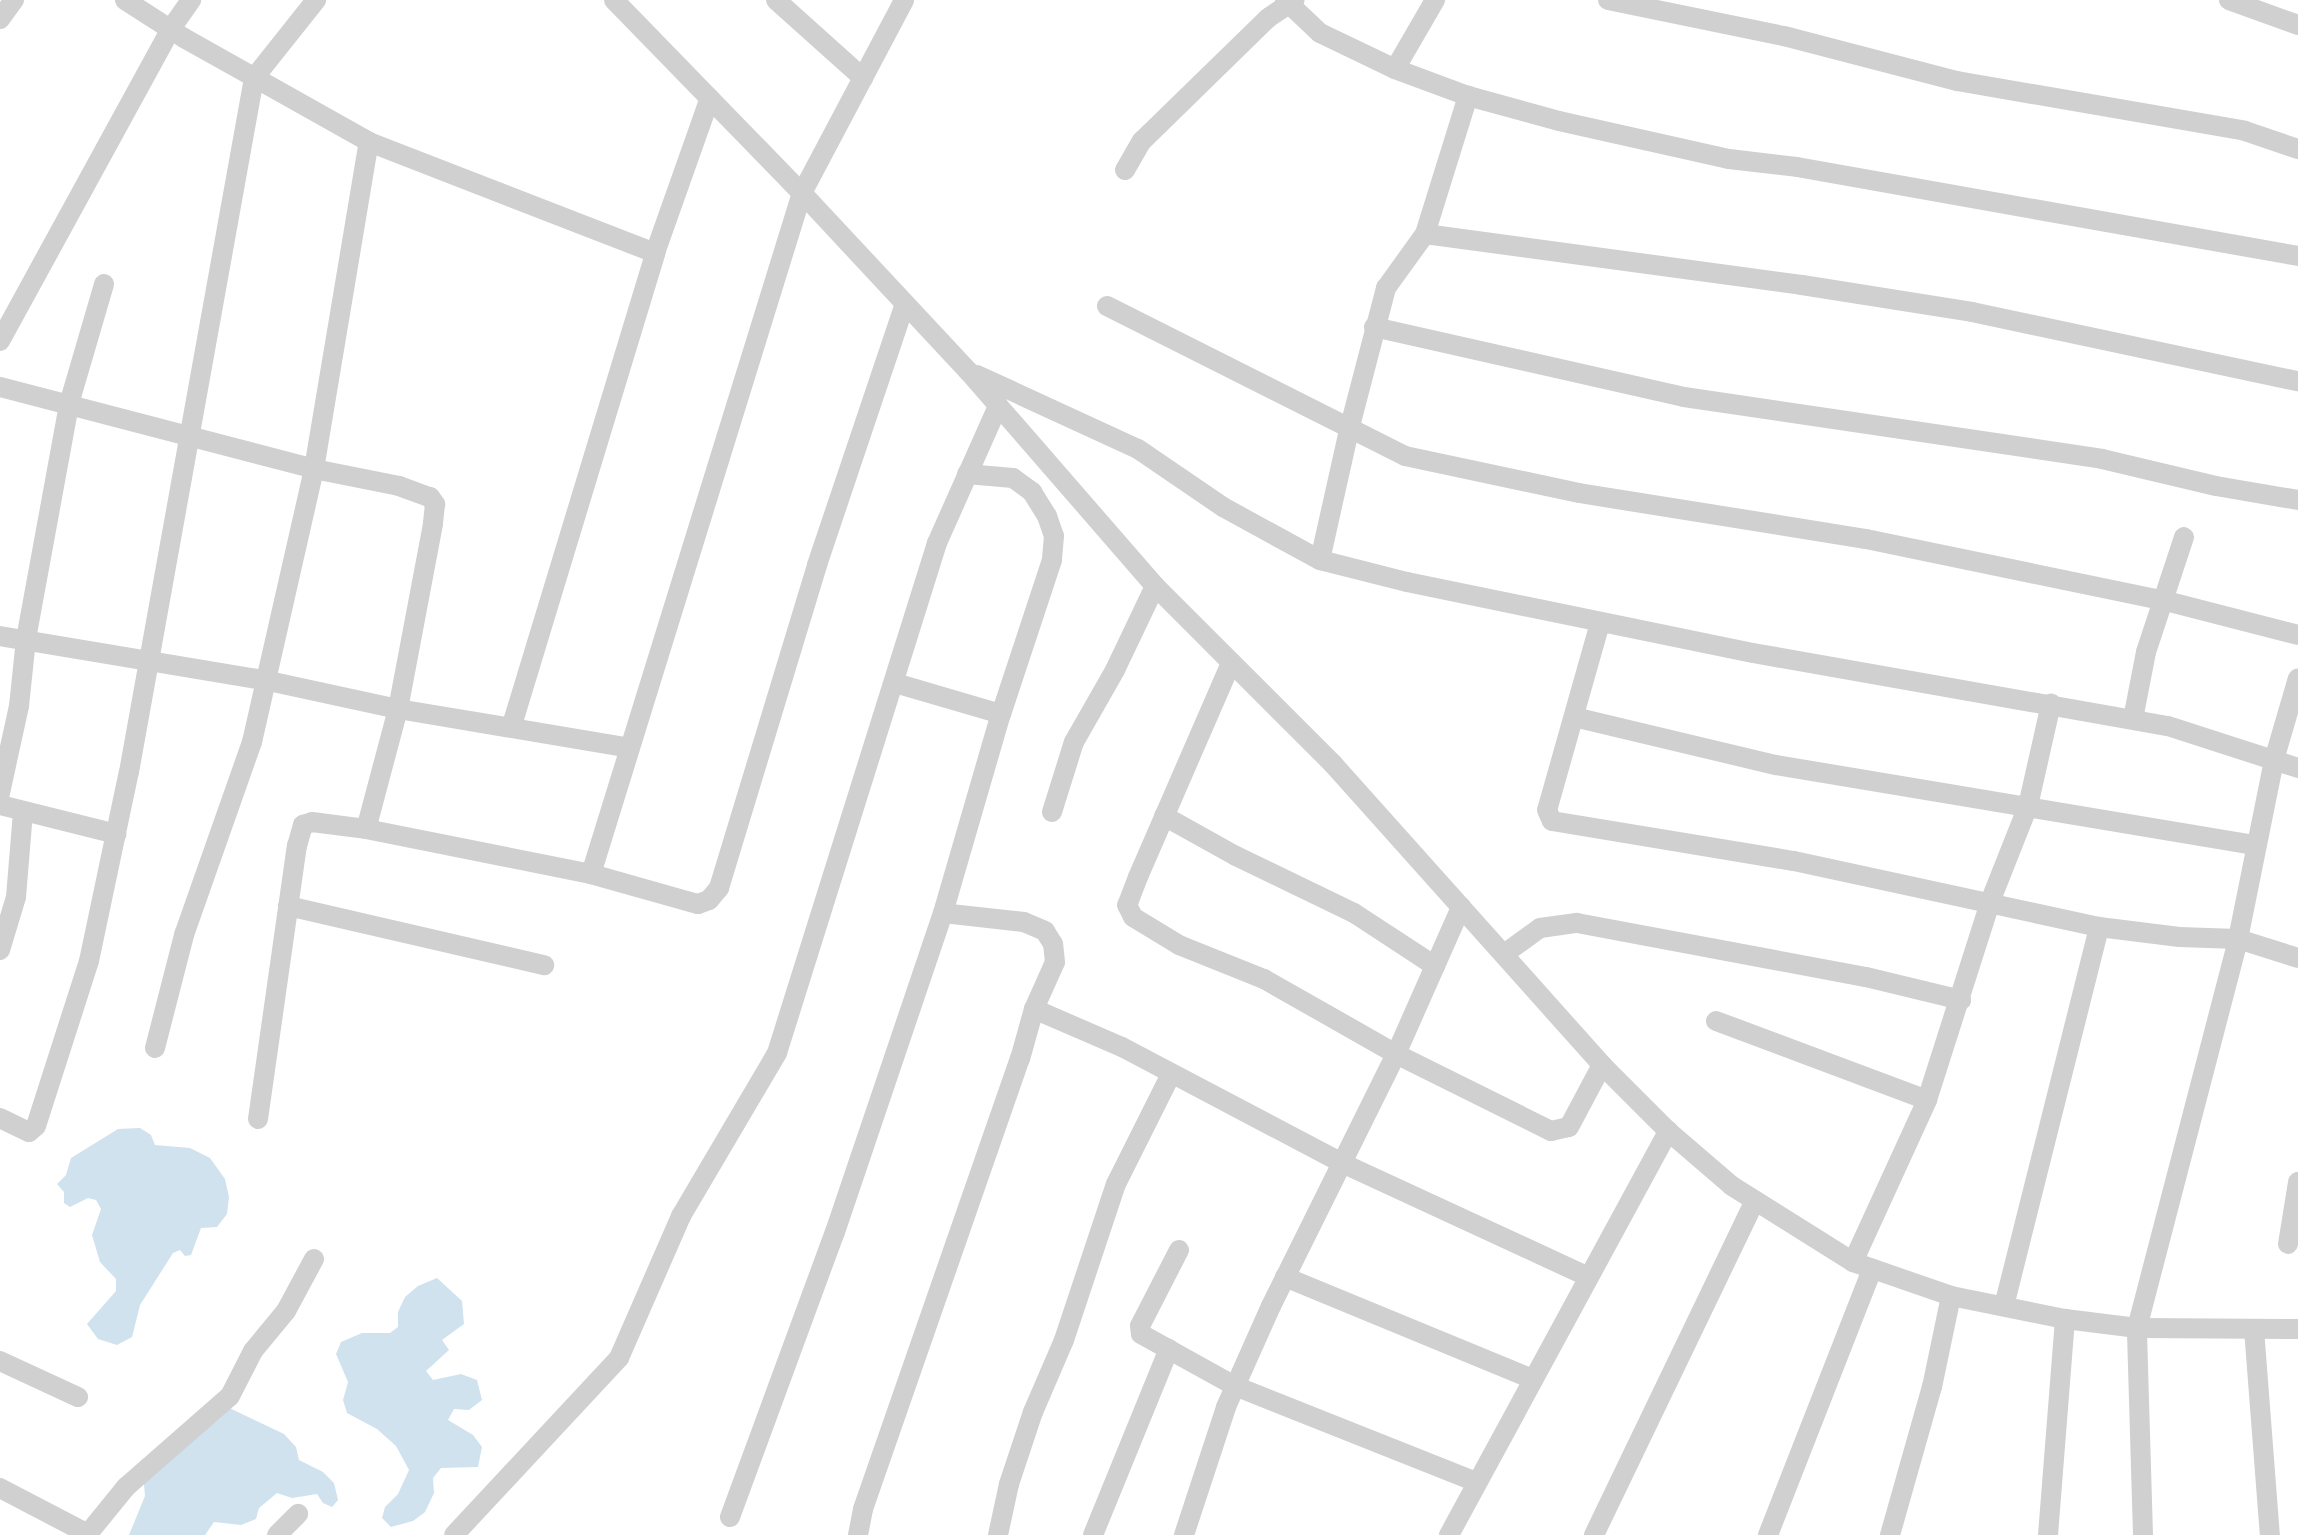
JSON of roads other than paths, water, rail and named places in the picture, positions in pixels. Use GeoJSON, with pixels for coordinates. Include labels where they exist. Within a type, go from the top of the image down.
{"type":"FeatureCollection","features":[{"type":"Feature","properties":{"kind":"street"},"geometry":{"type":"LineString","coordinates":[[0,19],[14,0]]}},
{"type":"Feature","properties":{"kind":"street"},"geometry":{"type":"LineString","coordinates":[[125,0],[170,30],[369,142],[655,253]]}},
{"type":"Feature","properties":{"kind":"street"},"geometry":{"type":"LineString","coordinates":[[0,341],[170,30],[191,0]]}},
{"type":"Feature","properties":{"kind":"street"},"geometry":{"type":"LineString","coordinates":[[0,1118],[29,1132],[40,1117],[89,961],[116,834],[254,78],[316,0]]}},
{"type":"Feature","properties":{"kind":"street"},"geometry":{"type":"LineString","coordinates":[[614,0],[802,193],[969,372],[1155,586],[1333,764],[1602,1065],[1668,1131],[1732,1186],[1863,1266],[1951,1296],[2065,1319],[2137,1328],[2298,1329]]}},
{"type":"Feature","properties":{"kind":"street"},"geometry":{"type":"LineString","coordinates":[[776,0],[863,78]]}},
{"type":"Feature","properties":{"kind":"street"},"geometry":{"type":"LineString","coordinates":[[591,874],[802,193],[904,0]]}},
{"type":"Feature","properties":{"kind":"street"},"geometry":{"type":"LineString","coordinates":[[1395,69],[1435,0]]}},
{"type":"Feature","properties":{"kind":"street"},"geometry":{"type":"LineString","coordinates":[[1608,0],[1784,36],[1957,81],[2245,131],[2298,149]]}},
{"type":"Feature","properties":{"kind":"street"},"geometry":{"type":"LineString","coordinates":[[2229,0],[2298,25]]}},
{"type":"Feature","properties":{"kind":"street"},"geometry":{"type":"LineString","coordinates":[[1125,170],[1142,141],[1268,18],[1290,2],[1320,33],[1395,69],[1468,96],[1559,121],[1729,159],[1797,167],[2298,256]]}},
{"type":"Feature","properties":{"kind":"street"},"geometry":{"type":"LineString","coordinates":[[1320,560],[1349,430],[1386,288],[1425,234],[1468,96]]}},
{"type":"Feature","properties":{"kind":"street"},"geometry":{"type":"LineString","coordinates":[[512,725],[655,253],[710,98]]}},
{"type":"Feature","properties":{"kind":"street"},"geometry":{"type":"LineString","coordinates":[[155,1048],[184,935],[252,742],[314,469],[369,142]]}},
{"type":"Feature","properties":{"kind":"street"},"geometry":{"type":"LineString","coordinates":[[1425,234],[1802,285],[1972,312],[2298,381]]}},
{"type":"Feature","properties":{"kind":"street"},"geometry":{"type":"LineString","coordinates":[[0,793],[19,706],[26,639],[69,404],[104,284]]}},
{"type":"Feature","properties":{"kind":"street"},"geometry":{"type":"LineString","coordinates":[[258,1119],[299,832],[303,825],[312,822],[366,829],[591,874],[698,904],[709,900],[719,888],[817,565],[905,304]]}},
{"type":"Feature","properties":{"kind":"street"},"geometry":{"type":"LineString","coordinates":[[1107,306],[1405,456],[1579,493],[1866,539],[2166,601],[2298,635]]}},
{"type":"Feature","properties":{"kind":"street"},"geometry":{"type":"LineString","coordinates":[[1374,327],[1684,397],[2102,459],[2216,486],[2298,500]]}},
{"type":"Feature","properties":{"kind":"street"},"geometry":{"type":"LineString","coordinates":[[969,372],[1138,449],[1223,507],[1320,560],[1600,623],[2168,726],[2298,768]]}},
{"type":"Feature","properties":{"kind":"street"},"geometry":{"type":"LineString","coordinates":[[0,387],[314,469],[399,486],[421,492],[435,504],[398,709],[366,829]]}},
{"type":"Feature","properties":{"kind":"street"},"geometry":{"type":"LineString","coordinates":[[454,1535],[619,1358],[681,1216],[777,1053],[937,543],[998,406]]}},
{"type":"Feature","properties":{"kind":"street"},"geometry":{"type":"LineString","coordinates":[[730,1517],[835,1232],[943,913],[1001,714],[1052,560],[1054,536],[1032,492],[1013,478],[967,474]]}},
{"type":"Feature","properties":{"kind":"street"},"geometry":{"type":"LineString","coordinates":[[2133,719],[2146,652],[2166,601],[2184,537]]}},
{"type":"Feature","properties":{"kind":"street"},"geometry":{"type":"LineString","coordinates":[[1052,812],[1074,742],[1115,670],[1155,586]]}},
{"type":"Feature","properties":{"kind":"street"},"geometry":{"type":"LineString","coordinates":[[1600,623],[1547,810],[1552,821],[1722,848],[2099,927],[2179,937],[2238,939],[2298,958]]}},
{"type":"Feature","properties":{"kind":"street"},"geometry":{"type":"LineString","coordinates":[[0,636],[147,659],[398,709],[512,725],[630,748]]}},
{"type":"Feature","properties":{"kind":"street"},"geometry":{"type":"LineString","coordinates":[[1231,663],[1127,905],[1133,917],[1179,945],[1264,979],[1396,1054],[1551,1131],[1569,1127],[1602,1065]]}},
{"type":"Feature","properties":{"kind":"street"},"geometry":{"type":"LineString","coordinates":[[2143,1535],[2137,1328],[2238,939],[2274,760],[2298,678]]}},
{"type":"Feature","properties":{"kind":"street"},"geometry":{"type":"LineString","coordinates":[[895,683],[1001,714]]}},
{"type":"Feature","properties":{"kind":"street"},"geometry":{"type":"LineString","coordinates":[[1768,1535],[1863,1266],[1927,1100],[1990,902],[2028,806],[2051,704]]}},
{"type":"Feature","properties":{"kind":"street"},"geometry":{"type":"LineString","coordinates":[[1574,717],[1776,765],[2256,845]]}},
{"type":"Feature","properties":{"kind":"street"},"geometry":{"type":"LineString","coordinates":[[0,805],[116,834]]}},
{"type":"Feature","properties":{"kind":"street"},"geometry":{"type":"LineString","coordinates":[[0,950],[16,897],[23,811]]}},
{"type":"Feature","properties":{"kind":"street"},"geometry":{"type":"LineString","coordinates":[[1164,816],[1236,856],[1354,913],[1435,966]]}},
{"type":"Feature","properties":{"kind":"street"},"geometry":{"type":"LineString","coordinates":[[288,906],[544,965]]}},
{"type":"Feature","properties":{"kind":"street"},"geometry":{"type":"LineString","coordinates":[[1184,1535],[1221,1418],[1235,1386],[1285,1277],[1396,1054],[1461,907]]}},
{"type":"Feature","properties":{"kind":"street"},"geometry":{"type":"LineString","coordinates":[[858,1535],[863,1509],[1020,1059],[1034,1009],[1055,962],[1053,944],[1045,931],[1024,922],[943,913]]}},
{"type":"Feature","properties":{"kind":"street"},"geometry":{"type":"LineString","coordinates":[[1504,954],[1540,928],[1577,923],[1866,977],[1961,1000]]}},
{"type":"Feature","properties":{"kind":"street"},"geometry":{"type":"LineString","coordinates":[[2004,1306],[2099,927]]}},
{"type":"Feature","properties":{"kind":"street"},"geometry":{"type":"LineString","coordinates":[[1034,1009],[1122,1047],[1342,1163],[1587,1276]]}},
{"type":"Feature","properties":{"kind":"street"},"geometry":{"type":"LineString","coordinates":[[1716,1021],[1927,1100]]}},
{"type":"Feature","properties":{"kind":"street"},"geometry":{"type":"LineString","coordinates":[[998,1535],[1009,1484],[1033,1412],[1064,1340],[1116,1184],[1171,1074]]}},
{"type":"Feature","properties":{"kind":"street"},"geometry":{"type":"LineString","coordinates":[[1449,1535],[1668,1131]]}},
{"type":"Feature","properties":{"kind":"street"},"geometry":{"type":"LineString","coordinates":[[2288,1244],[2298,1182]]}},
{"type":"Feature","properties":{"kind":"street"},"geometry":{"type":"LineString","coordinates":[[1594,1535],[1755,1201]]}},
{"type":"Feature","properties":{"kind":"street"},"geometry":{"type":"LineString","coordinates":[[1179,1250],[1139,1330],[1235,1386],[1476,1482]]}},
{"type":"Feature","properties":{"kind":"street"},"geometry":{"type":"LineString","coordinates":[[0,1488],[87,1535],[126,1487],[230,1396],[253,1351],[286,1311],[314,1259]]}},
{"type":"Feature","properties":{"kind":"street"},"geometry":{"type":"LineString","coordinates":[[1285,1277],[1532,1379]]}},
{"type":"Feature","properties":{"kind":"street"},"geometry":{"type":"LineString","coordinates":[[1890,1535],[1932,1387],[1951,1296]]}},
{"type":"Feature","properties":{"kind":"street"},"geometry":{"type":"LineString","coordinates":[[2048,1535],[2065,1319]]}},
{"type":"Feature","properties":{"kind":"street"},"geometry":{"type":"LineString","coordinates":[[2254,1329],[2270,1535]]}},
{"type":"Feature","properties":{"kind":"street"},"geometry":{"type":"LineString","coordinates":[[1093,1535],[1169,1349]]}},
{"type":"Feature","properties":{"kind":"street"},"geometry":{"type":"LineString","coordinates":[[0,1361],[78,1397]]}},
{"type":"Feature","properties":{"kind":"street"},"geometry":{"type":"LineString","coordinates":[[277,1535],[298,1514]]}},
{"type":"Feature","properties":{"kind":"water"},"geometry":{"type":"Polygon","coordinates":[[[140,1128],[151,1135],[155,1145],[190,1148],[210,1158],[225,1179],[229,1197],[227,1214],[217,1227],[201,1228],[191,1255],[185,1256],[180,1250],[173,1253],[140,1305],[132,1337],[117,1345],[98,1339],[87,1324],[116,1291],[116,1279],[100,1262],[92,1235],[101,1209],[96,1200],[88,1198],[70,1207],[64,1203],[64,1192],[57,1184],[66,1175],[71,1158],[118,1129],[140,1128]]]}},
{"type":"Feature","properties":{"kind":"water"},"geometry":{"type":"Polygon","coordinates":[[[437,1278],[462,1301],[464,1324],[442,1340],[449,1350],[426,1371],[433,1380],[461,1374],[477,1380],[482,1400],[469,1410],[454,1409],[448,1420],[473,1435],[482,1447],[478,1467],[441,1468],[433,1478],[434,1493],[425,1512],[413,1521],[391,1527],[382,1518],[385,1507],[398,1494],[409,1470],[396,1446],[377,1429],[347,1413],[343,1400],[348,1382],[336,1354],[341,1342],[362,1333],[390,1333],[398,1327],[398,1312],[405,1297],[418,1286],[437,1278]]]}},
{"type":"Feature","properties":{"kind":"water"},"geometry":{"type":"Polygon","coordinates":[[[217,1402],[284,1434],[296,1447],[299,1460],[323,1472],[334,1483],[338,1500],[332,1507],[323,1503],[317,1494],[292,1498],[277,1493],[259,1508],[256,1519],[241,1525],[214,1522],[205,1535],[129,1535],[145,1496],[143,1473],[217,1402]]]}}]}
